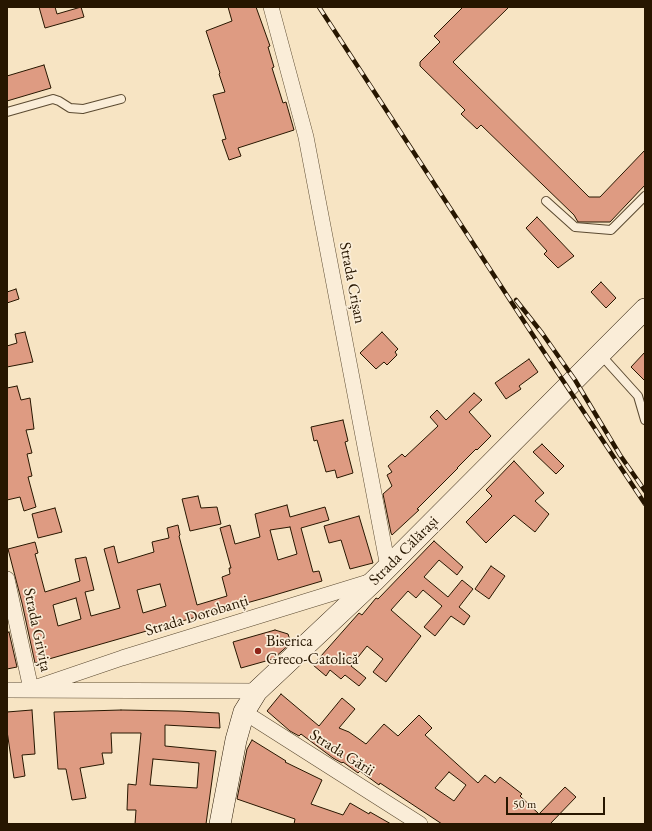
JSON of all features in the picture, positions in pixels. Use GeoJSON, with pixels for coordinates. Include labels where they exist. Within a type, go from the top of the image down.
{"type":"FeatureCollection","features":[{"type":"Feature","properties":{"kind":"main road","name":"Strada Călărași"},"geometry":{"type":"LineString","coordinates":[[220,824],[236,740],[244,712],[258,690],[382,574],[645,309]]}},
{"type":"Feature","properties":{"kind":"street","name":"Strada Crișan"},"geometry":{"type":"LineString","coordinates":[[271,7],[306,137],[382,574]]}},
{"type":"Feature","properties":{"kind":"street","name":"Strada Dorobanți"},"geometry":{"type":"LineString","coordinates":[[31,689],[382,574]]}},
{"type":"Feature","properties":{"kind":"street","name":"Strada Grivița"},"geometry":{"type":"LineString","coordinates":[[7,578],[31,689]]}},
{"type":"Feature","properties":{"kind":"street","name":"Strada Dorobanți"},"geometry":{"type":"LineString","coordinates":[[7,690],[258,690]]}},
{"type":"Feature","properties":{"kind":"street","name":"Strada Gării"},"geometry":{"type":"LineString","coordinates":[[244,712],[420,824]]}},
{"type":"Feature","properties":{"kind":"lane"},"geometry":{"type":"LineString","coordinates":[[7,112],[53,99],[70,108],[83,109],[121,99]]}},
{"type":"Feature","properties":{"kind":"lane"},"geometry":{"type":"LineString","coordinates":[[546,201],[574,227],[611,230],[645,196]]}},
{"type":"Feature","properties":{"kind":"lane"},"geometry":{"type":"LineString","coordinates":[[600,354],[638,396],[645,420]]}},
{"type":"Feature","properties":{"kind":"building"},"geometry":{"type":"Polygon","coordinates":[[[39,7],[55,7],[57,14],[81,7],[84,17],[45,28],[39,7]]]}},
{"type":"Feature","properties":{"kind":"building"},"geometry":{"type":"Polygon","coordinates":[[[228,7],[256,7],[270,46],[268,47],[274,67],[272,68],[283,103],[286,102],[294,130],[238,148],[241,156],[229,160],[222,140],[226,139],[213,95],[225,92],[206,31],[232,21],[228,7]]]}},
{"type":"Feature","properties":{"kind":"building"},"geometry":{"type":"Polygon","coordinates":[[[463,7],[509,7],[453,62],[589,197],[600,197],[645,150],[645,185],[610,222],[578,222],[574,215],[481,125],[477,129],[461,114],[465,110],[420,66],[420,62],[440,42],[434,36],[463,7]]]}},
{"type":"Feature","properties":{"kind":"building"},"geometry":{"type":"Polygon","coordinates":[[[44,65],[51,88],[7,101],[7,76],[44,65]]]}},
{"type":"Feature","properties":{"kind":"building"},"geometry":{"type":"Polygon","coordinates":[[[537,217],[574,256],[558,268],[544,254],[547,251],[526,228],[537,217]]]}},
{"type":"Feature","properties":{"kind":"building"},"geometry":{"type":"Polygon","coordinates":[[[601,282],[616,298],[606,308],[591,292],[601,282]]]}},
{"type":"Feature","properties":{"kind":"building"},"geometry":{"type":"Polygon","coordinates":[[[16,289],[19,299],[7,303],[7,292],[16,289]]]}},
{"type":"Feature","properties":{"kind":"building"},"geometry":{"type":"Polygon","coordinates":[[[25,332],[33,362],[7,367],[7,346],[17,343],[15,334],[25,332]]]}},
{"type":"Feature","properties":{"kind":"building"},"geometry":{"type":"Polygon","coordinates":[[[382,332],[398,349],[395,352],[397,355],[387,365],[384,362],[376,369],[360,353],[382,332]]]}},
{"type":"Feature","properties":{"kind":"building"},"geometry":{"type":"Polygon","coordinates":[[[645,352],[645,381],[631,367],[645,352]]]}},
{"type":"Feature","properties":{"kind":"building"},"geometry":{"type":"Polygon","coordinates":[[[529,359],[538,372],[519,386],[521,389],[506,399],[495,383],[529,359]]]}},
{"type":"Feature","properties":{"kind":"building"},"geometry":{"type":"Polygon","coordinates":[[[17,386],[21,400],[30,398],[34,429],[26,430],[32,453],[27,454],[32,476],[28,477],[36,507],[24,511],[20,497],[7,500],[7,388],[17,386]]]}},
{"type":"Feature","properties":{"kind":"building"},"geometry":{"type":"Polygon","coordinates":[[[474,393],[482,400],[469,412],[491,436],[477,450],[476,449],[417,509],[419,510],[392,535],[383,494],[392,486],[387,475],[392,472],[388,466],[402,454],[405,457],[438,426],[430,417],[437,410],[446,420],[474,393]]]}},
{"type":"Feature","properties":{"kind":"building"},"geometry":{"type":"Polygon","coordinates":[[[343,420],[348,441],[345,442],[353,473],[337,478],[335,470],[326,472],[317,440],[314,441],[311,427],[343,420]]]}},
{"type":"Feature","properties":{"kind":"building"},"geometry":{"type":"Polygon","coordinates":[[[542,444],[564,466],[556,474],[533,452],[542,444]]]}},
{"type":"Feature","properties":{"kind":"building"},"geometry":{"type":"Polygon","coordinates":[[[514,461],[544,493],[535,501],[549,514],[535,532],[514,515],[486,543],[466,522],[492,496],[486,490],[514,461]]]}},
{"type":"Feature","properties":{"kind":"building"},"geometry":{"type":"Polygon","coordinates":[[[198,496],[201,508],[217,507],[221,524],[190,531],[182,499],[198,496]]]}},
{"type":"Feature","properties":{"kind":"building"},"geometry":{"type":"Polygon","coordinates":[[[287,505],[290,517],[325,507],[329,520],[301,528],[313,572],[319,571],[322,581],[35,663],[8,549],[35,542],[38,553],[35,554],[45,592],[80,581],[75,559],[86,557],[94,590],[85,592],[91,616],[120,608],[104,549],[114,546],[118,563],[154,552],[152,542],[169,538],[167,528],[178,525],[179,536],[197,605],[227,596],[222,577],[230,574],[229,568],[231,568],[220,528],[230,525],[235,544],[260,537],[255,514],[287,505]],[[290,527],[270,530],[278,560],[297,554],[290,527]],[[160,584],[137,590],[143,613],[166,606],[160,584]],[[76,598],[53,605],[58,626],[81,619],[76,598]]]}},
{"type":"Feature","properties":{"kind":"building"},"geometry":{"type":"Polygon","coordinates":[[[55,508],[62,532],[38,538],[32,514],[55,508]]]}},
{"type":"Feature","properties":{"kind":"building"},"geometry":{"type":"Polygon","coordinates":[[[359,516],[373,563],[350,569],[341,540],[329,543],[324,526],[359,516]]]}},
{"type":"Feature","properties":{"kind":"building"},"geometry":{"type":"Polygon","coordinates":[[[434,541],[463,567],[457,575],[439,560],[424,577],[448,597],[462,580],[473,589],[459,607],[470,616],[464,625],[451,616],[435,636],[424,627],[442,606],[423,590],[416,598],[408,591],[391,610],[421,636],[386,682],[373,672],[383,659],[367,646],[351,666],[366,678],[359,686],[345,675],[341,679],[330,670],[326,676],[313,665],[359,613],[362,615],[376,598],[378,599],[434,541]]]}},
{"type":"Feature","properties":{"kind":"building"},"geometry":{"type":"Polygon","coordinates":[[[491,566],[505,576],[489,599],[475,589],[491,566]]]}},
{"type":"Feature","properties":{"kind":"building"},"geometry":{"type":"Polygon","coordinates":[[[275,630],[288,634],[291,643],[273,659],[241,668],[233,642],[275,630]]]}},
{"type":"Feature","properties":{"kind":"building"},"geometry":{"type":"Polygon","coordinates":[[[9,632],[17,667],[7,669],[7,633],[9,632]]]}},
{"type":"Feature","properties":{"kind":"building"},"geometry":{"type":"Polygon","coordinates":[[[281,694],[319,726],[342,698],[355,709],[339,728],[349,732],[366,744],[384,724],[398,736],[419,715],[432,728],[425,735],[478,783],[485,775],[495,783],[500,777],[522,794],[520,796],[539,814],[565,787],[576,797],[550,824],[442,824],[380,783],[379,785],[360,771],[358,773],[343,762],[342,763],[333,758],[301,734],[299,736],[290,731],[267,711],[281,694]],[[449,772],[435,788],[454,801],[466,785],[449,772]]]}},
{"type":"Feature","properties":{"kind":"building"},"geometry":{"type":"Polygon","coordinates":[[[32,710],[35,754],[22,755],[25,776],[14,778],[7,731],[7,712],[32,710]]]}},
{"type":"Feature","properties":{"kind":"building"},"geometry":{"type":"Polygon","coordinates":[[[121,710],[219,713],[220,728],[165,725],[165,746],[216,751],[206,824],[135,824],[136,810],[127,810],[128,784],[136,785],[141,733],[111,733],[112,753],[102,753],[104,764],[80,768],[86,798],[72,800],[66,769],[58,769],[54,712],[121,710]],[[153,759],[150,785],[197,788],[199,763],[153,759]]]}},
{"type":"Feature","properties":{"kind":"building"},"geometry":{"type":"Polygon","coordinates":[[[252,740],[286,761],[285,762],[322,780],[311,804],[343,815],[350,803],[391,824],[294,824],[295,819],[237,799],[247,749],[252,740]]]}},
{"type":"Feature","properties":{"kind":"railway"},"geometry":{"type":"LineString","coordinates":[[319,7],[645,504]]}},
{"type":"Feature","properties":{"kind":"railway"},"geometry":{"type":"LineString","coordinates":[[516,300],[542,333],[575,380],[620,455],[645,491]]}},
{"type":"Feature","properties":{"kind":"place","name":"Biserica Greco-Catolică"},"geometry":{"type":"Point","coordinates":[258,651]}}]}
